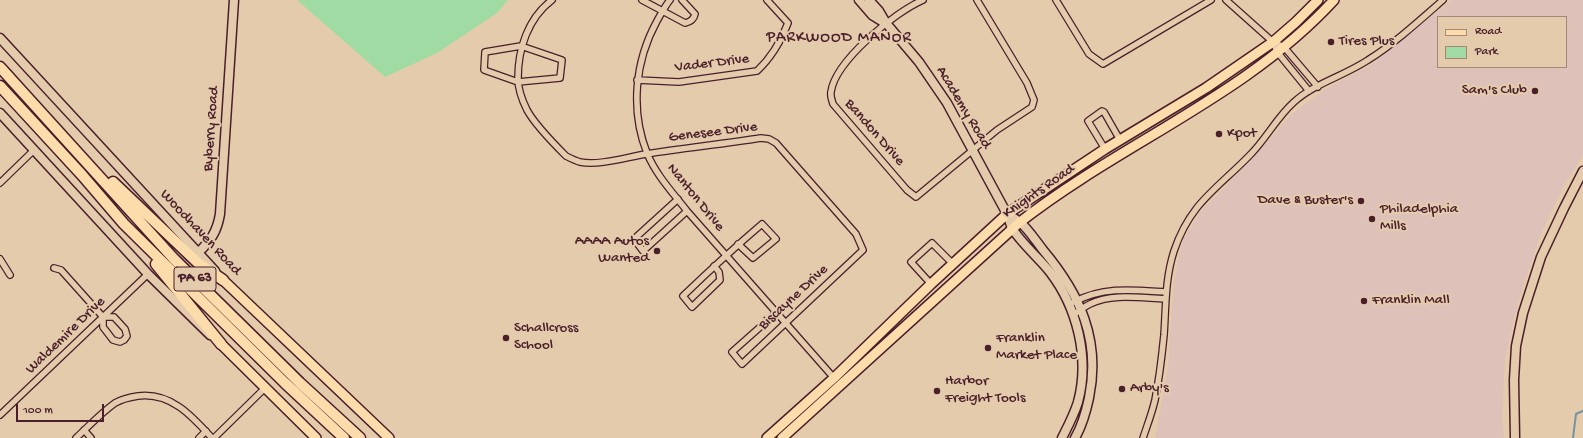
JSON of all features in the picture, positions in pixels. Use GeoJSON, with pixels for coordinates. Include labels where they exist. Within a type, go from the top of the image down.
{"type":"FeatureCollection","features":[{"type":"Feature","properties":{"kind":"highway","name":"PA 63"},"geometry":{"type":"LineString","coordinates":[[0,67],[174,259],[300,383],[360,438]]}},
{"type":"Feature","properties":{"kind":"highway","name":"PA 63"},"geometry":{"type":"LineString","coordinates":[[0,86],[82,175],[124,224],[344,438]]}},
{"type":"Feature","properties":{"kind":"highway"},"geometry":{"type":"LineString","coordinates":[[39,111],[198,263],[223,280]]}},
{"type":"Feature","properties":{"kind":"highway"},"geometry":{"type":"LineString","coordinates":[[124,224],[221,344]]}},
{"type":"Feature","properties":{"kind":"main road","name":"Knights Road"},"geometry":{"type":"LineString","coordinates":[[767,438],[834,378],[931,284],[1007,214],[1052,182],[1206,88],[1273,42],[1318,0]]}},
{"type":"Feature","properties":{"kind":"main road","name":"Knights Road"},"geometry":{"type":"LineString","coordinates":[[782,438],[1012,228],[1050,198],[1208,102],[1281,50],[1314,22],[1334,0]]}},
{"type":"Feature","properties":{"kind":"main road"},"geometry":{"type":"LineString","coordinates":[[1120,140],[1127,151]]}},
{"type":"Feature","properties":{"kind":"main road","name":"Woodhaven Road"},"geometry":{"type":"LineString","coordinates":[[223,280],[389,438]]}},
{"type":"Feature","properties":{"kind":"main road"},"geometry":{"type":"LineString","coordinates":[[221,344],[316,438]]}},
{"type":"Feature","properties":{"kind":"street","name":"Byberry Road"},"geometry":{"type":"LineString","coordinates":[[198,253],[214,236],[220,214],[234,0]]}},
{"type":"Feature","properties":{"kind":"street"},"geometry":{"type":"LineString","coordinates":[[518,82],[521,46],[529,28],[538,14],[552,0]]}},
{"type":"Feature","properties":{"kind":"street"},"geometry":{"type":"LineString","coordinates":[[642,0],[685,23],[690,21],[694,16],[694,12],[682,0]]}},
{"type":"Feature","properties":{"kind":"street","name":"Nanton Drive"},"geometry":{"type":"LineString","coordinates":[[670,0],[645,47],[638,80],[637,106],[640,127],[647,154],[661,179],[686,211],[776,313],[786,322],[834,378]]}},
{"type":"Feature","properties":{"kind":"street","name":"Vader Drive"},"geometry":{"type":"LineString","coordinates":[[638,80],[679,82],[757,71],[764,65],[778,46],[788,23],[767,0]]}},
{"type":"Feature","properties":{"kind":"street","name":"Academy Road"},"geometry":{"type":"LineString","coordinates":[[859,0],[872,15],[886,23]]}},
{"type":"Feature","properties":{"kind":"street","name":"Academy Road"},"geometry":{"type":"LineString","coordinates":[[869,0],[879,11],[886,23],[913,54],[932,81],[973,150],[1007,214],[1012,228]]}},
{"type":"Feature","properties":{"kind":"street","name":"Bandon Drive"},"geometry":{"type":"LineString","coordinates":[[923,0],[886,23],[870,36],[850,58],[834,81],[831,93],[833,104],[907,190],[915,197],[973,150]]}},
{"type":"Feature","properties":{"kind":"street"},"geometry":{"type":"LineString","coordinates":[[973,150],[998,130],[1032,107],[1034,100],[1027,83],[977,0]]}},
{"type":"Feature","properties":{"kind":"street"},"geometry":{"type":"LineString","coordinates":[[1056,0],[1089,54],[1103,64],[1211,0]]}},
{"type":"Feature","properties":{"kind":"street"},"geometry":{"type":"LineString","coordinates":[[1226,0],[1273,42],[1318,87]]}},
{"type":"Feature","properties":{"kind":"street"},"geometry":{"type":"LineString","coordinates":[[1143,438],[1155,400],[1164,334],[1165,299],[1174,252],[1180,235],[1194,210],[1250,155],[1294,102],[1309,91],[1367,61],[1398,39],[1443,0]]}},
{"type":"Feature","properties":{"kind":"street","name":"Woodhaven Road"},"geometry":{"type":"LineString","coordinates":[[0,38],[223,280]]}},
{"type":"Feature","properties":{"kind":"street"},"geometry":{"type":"LineString","coordinates":[[521,46],[562,60],[560,78],[518,82],[484,70],[486,52],[521,46]]}},
{"type":"Feature","properties":{"kind":"street"},"geometry":{"type":"LineString","coordinates":[[1281,50],[1309,91]]}},
{"type":"Feature","properties":{"kind":"street","name":"Genesee Drive"},"geometry":{"type":"LineString","coordinates":[[518,82],[520,95],[527,111],[568,157],[582,162],[594,163],[761,138],[769,139],[776,143],[856,234],[863,250],[861,252]]}},
{"type":"Feature","properties":{"kind":"street"},"geometry":{"type":"LineString","coordinates":[[1105,149],[1088,121],[1102,111],[1120,140]]}},
{"type":"Feature","properties":{"kind":"street"},"geometry":{"type":"LineString","coordinates":[[0,113],[148,274],[201,328],[221,344]]}},
{"type":"Feature","properties":{"kind":"street"},"geometry":{"type":"LineString","coordinates":[[0,183],[34,150]]}},
{"type":"Feature","properties":{"kind":"street"},"geometry":{"type":"LineString","coordinates":[[1514,438],[1514,373],[1516,346],[1523,312],[1541,257],[1583,171]]}},
{"type":"Feature","properties":{"kind":"street"},"geometry":{"type":"LineString","coordinates":[[678,199],[634,239],[643,251],[686,211]]}},
{"type":"Feature","properties":{"kind":"street"},"geometry":{"type":"LineString","coordinates":[[1007,214],[1020,222],[1062,274],[1082,309],[1088,327],[1093,355],[1093,380],[1088,405],[1080,430],[1075,438]]}},
{"type":"Feature","properties":{"kind":"street"},"geometry":{"type":"LineString","coordinates":[[714,266],[720,275],[720,280],[692,307],[683,296],[714,266],[738,244],[762,224],[776,239],[753,258],[738,244]]}},
{"type":"Feature","properties":{"kind":"street"},"geometry":{"type":"LineString","coordinates":[[1012,228],[1051,273],[1074,314],[1079,336],[1082,363],[1081,380],[1078,401],[1072,421],[1062,438]]}},
{"type":"Feature","properties":{"kind":"street"},"geometry":{"type":"LineString","coordinates":[[931,284],[911,262],[932,242],[953,264]]}},
{"type":"Feature","properties":{"kind":"street","name":"Biscayne Drive"},"geometry":{"type":"LineString","coordinates":[[776,313],[732,352],[742,364],[861,252]]}},
{"type":"Feature","properties":{"kind":"street"},"geometry":{"type":"LineString","coordinates":[[0,259],[10,275]]}},
{"type":"Feature","properties":{"kind":"street"},"geometry":{"type":"LineString","coordinates":[[54,268],[60,270],[103,317],[103,327],[113,340],[120,342],[124,340],[126,331],[118,321],[114,317],[103,317]]}},
{"type":"Feature","properties":{"kind":"street","name":"Waldemire Drive"},"geometry":{"type":"LineString","coordinates":[[0,415],[148,274]]}},
{"type":"Feature","properties":{"kind":"street"},"geometry":{"type":"LineString","coordinates":[[1069,305],[1077,300],[1101,292],[1120,289],[1166,292]]}},
{"type":"Feature","properties":{"kind":"street"},"geometry":{"type":"LineString","coordinates":[[1074,314],[1090,304],[1121,297],[1165,299]]}},
{"type":"Feature","properties":{"kind":"street"},"geometry":{"type":"LineString","coordinates":[[76,438],[107,409],[117,402],[131,397],[148,395],[175,403],[186,411],[213,438],[265,388]]}},
{"type":"Feature","properties":{"kind":"street"},"geometry":{"type":"LineString","coordinates":[[84,430],[91,438]]}},
{"type":"Feature","properties":{"kind":"street"},"geometry":{"type":"LineString","coordinates":[[199,438],[206,431]]}},
{"type":"Feature","properties":{"kind":"shaded area","name":"Philadelphia Mills"},"geometry":{"type":"Polygon","coordinates":[[[1452,0],[1583,0],[1583,155],[1564,186],[1542,232],[1526,277],[1515,315],[1505,360],[1502,418],[1504,438],[1155,438],[1168,368],[1173,289],[1183,240],[1201,211],[1250,161],[1289,117],[1324,90],[1369,66],[1452,0]]]}},
{"type":"Feature","properties":{"kind":"green space"},"geometry":{"type":"Polygon","coordinates":[[[297,0],[508,0],[497,13],[437,53],[385,77],[297,0]]]}},
{"type":"Feature","properties":{"kind":"waterway"},"geometry":{"type":"LineString","coordinates":[[1573,438],[1576,414],[1583,411]]}},
{"type":"Feature","properties":{"kind":"place","name":"Tires Plus"},"geometry":{"type":"Point","coordinates":[1331,42]}},
{"type":"Feature","properties":{"kind":"place","name":"Sam's Club"},"geometry":{"type":"Point","coordinates":[1535,91]}},
{"type":"Feature","properties":{"kind":"place","name":"Kpot"},"geometry":{"type":"Point","coordinates":[1219,134]}},
{"type":"Feature","properties":{"kind":"place","name":"Dave & Buster's"},"geometry":{"type":"Point","coordinates":[1361,201]}},
{"type":"Feature","properties":{"kind":"place","name":"Philadelphia Mills"},"geometry":{"type":"Point","coordinates":[1372,219]}},
{"type":"Feature","properties":{"kind":"place","name":"AAAA Autos Wanted"},"geometry":{"type":"Point","coordinates":[657,251]}},
{"type":"Feature","properties":{"kind":"place","name":"Franklin Mall"},"geometry":{"type":"Point","coordinates":[1364,301]}},
{"type":"Feature","properties":{"kind":"place","name":"Schallcross School"},"geometry":{"type":"Point","coordinates":[506,338]}},
{"type":"Feature","properties":{"kind":"place","name":"Franklin Market Place"},"geometry":{"type":"Point","coordinates":[988,348]}},
{"type":"Feature","properties":{"kind":"place","name":"Arby's"},"geometry":{"type":"Point","coordinates":[1122,389]}},
{"type":"Feature","properties":{"kind":"place","name":"Harbor Freight Tools"},"geometry":{"type":"Point","coordinates":[937,391]}},
{"type":"Feature","properties":{"kind":"district","name":"PARKWOOD MANOR"},"geometry":{"type":"Point","coordinates":[839,39]}}]}
